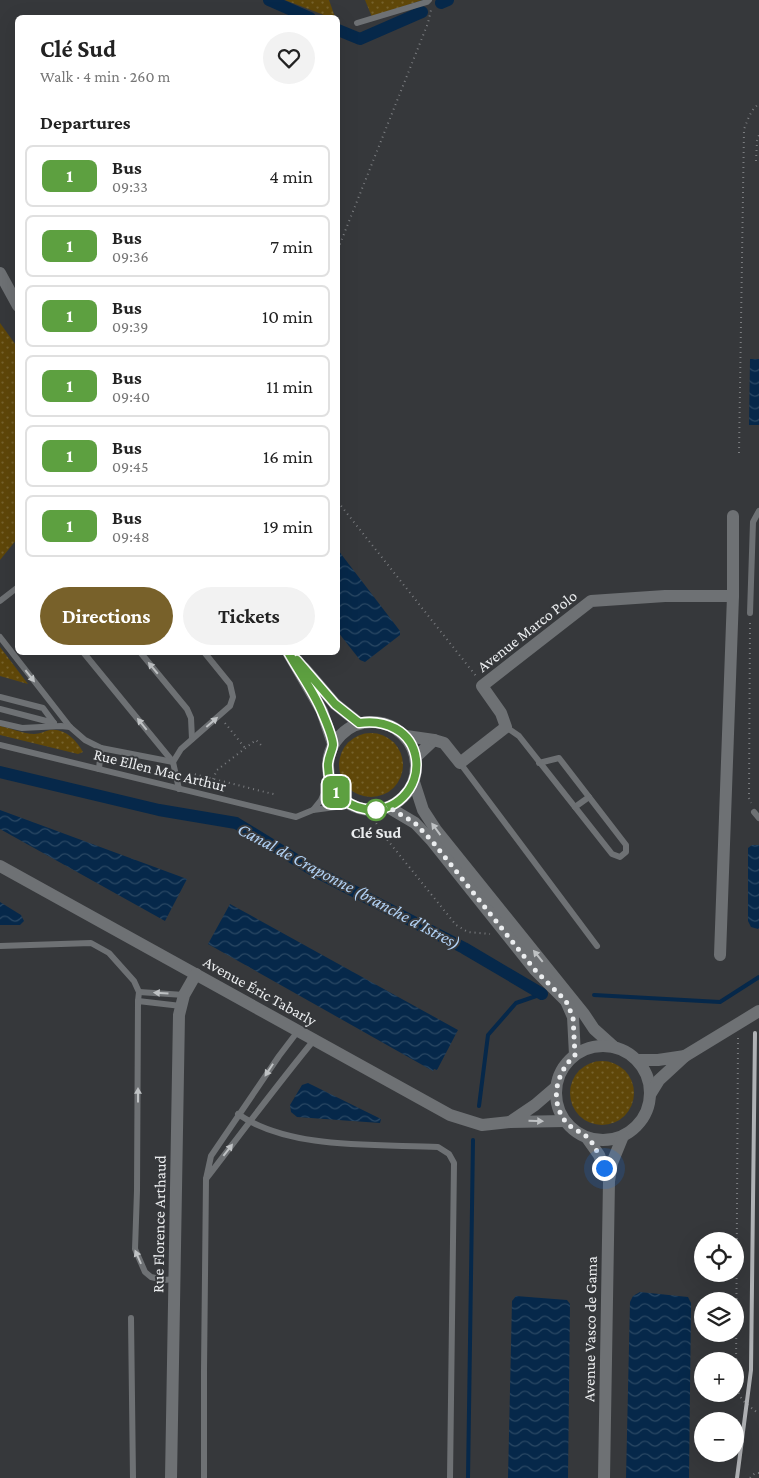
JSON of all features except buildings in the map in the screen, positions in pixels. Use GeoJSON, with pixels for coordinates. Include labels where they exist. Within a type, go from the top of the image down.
{"type":"FeatureCollection","features":[{"type":"Feature","properties":{"kind":"street"},"geometry":{"type":"LineString","coordinates":[[0,273],[15,300]]}},
{"type":"Feature","properties":{"kind":"street"},"geometry":{"type":"LineString","coordinates":[[720,955],[733,596],[733,516]]}},
{"type":"Feature","properties":{"kind":"street","name":"Avenue Marco Polo"},"geometry":{"type":"LineString","coordinates":[[506,727],[501,713],[482,686],[590,601],[665,596],[733,596]]}},
{"type":"Feature","properties":{"kind":"street"},"geometry":{"type":"LineString","coordinates":[[291,655],[322,711],[333,744]]}},
{"type":"Feature","properties":{"kind":"street"},"geometry":{"type":"LineString","coordinates":[[292,655],[335,704],[359,723]]}},
{"type":"Feature","properties":{"kind":"street"},"geometry":{"type":"LineString","coordinates":[[372,721],[396,728],[406,736],[416,757],[416,769],[414,782],[399,801],[388,807],[369,810],[351,805],[335,790],[330,780],[328,755],[340,735],[349,728],[359,723],[372,721]]}},
{"type":"Feature","properties":{"kind":"street"},"geometry":{"type":"LineString","coordinates":[[406,736],[444,743],[460,763],[506,727]]}},
{"type":"Feature","properties":{"kind":"street"},"geometry":{"type":"LineString","coordinates":[[416,757],[434,740]]}},
{"type":"Feature","properties":{"kind":"street"},"geometry":{"type":"LineString","coordinates":[[414,782],[423,810],[436,830],[594,1029],[614,1047]]}},
{"type":"Feature","properties":{"kind":"street"},"geometry":{"type":"LineString","coordinates":[[388,807],[415,823],[432,841],[535,970],[566,1001],[573,1017],[575,1055]]}},
{"type":"Feature","properties":{"kind":"street","name":"Avenue Éric Tabarly"},"geometry":{"type":"LineString","coordinates":[[0,866],[450,1115],[482,1125],[510,1122],[565,1121]]}},
{"type":"Feature","properties":{"kind":"street","name":"Rue Florence Arthaud"},"geometry":{"type":"LineString","coordinates":[[171,1478],[179,1025],[182,1000],[196,974]]}},
{"type":"Feature","properties":{"kind":"street"},"geometry":{"type":"LineString","coordinates":[[651,1092],[659,1080],[685,1056],[759,1012]]}},
{"type":"Feature","properties":{"kind":"street"},"geometry":{"type":"LineString","coordinates":[[600,1046],[614,1047],[626,1052],[637,1060],[644,1069],[651,1092],[649,1106],[643,1119],[634,1129],[623,1136],[611,1140],[587,1138],[575,1131],[565,1121],[556,1099],[556,1087],[566,1064],[575,1055],[587,1049],[600,1046]]}},
{"type":"Feature","properties":{"kind":"street"},"geometry":{"type":"LineString","coordinates":[[637,1060],[685,1056]]}},
{"type":"Feature","properties":{"kind":"street"},"geometry":{"type":"LineString","coordinates":[[510,1122],[556,1087]]}},
{"type":"Feature","properties":{"kind":"street"},"geometry":{"type":"LineString","coordinates":[[609,1181],[612,1163],[623,1136]]}},
{"type":"Feature","properties":{"kind":"street"},"geometry":{"type":"LineString","coordinates":[[587,1138],[598,1155],[609,1181]]}},
{"type":"Feature","properties":{"kind":"street","name":"Avenue Vasco de Gama"},"geometry":{"type":"LineString","coordinates":[[604,1478],[609,1181]]}},
{"type":"Feature","properties":{"kind":"lane"},"geometry":{"type":"LineString","coordinates":[[357,23],[429,0]]}},
{"type":"Feature","properties":{"kind":"lane"},"geometry":{"type":"LineString","coordinates":[[750,613],[753,522],[759,511]]}},
{"type":"Feature","properties":{"kind":"lane"},"geometry":{"type":"LineString","coordinates":[[0,601],[15,589]]}},
{"type":"Feature","properties":{"kind":"lane"},"geometry":{"type":"LineString","coordinates":[[0,637],[70,727],[85,740],[101,748],[173,762]]}},
{"type":"Feature","properties":{"kind":"lane"},"geometry":{"type":"LineString","coordinates":[[85,655],[173,762],[179,789]]}},
{"type":"Feature","properties":{"kind":"lane"},"geometry":{"type":"LineString","coordinates":[[142,655],[187,709],[192,718],[192,739]]}},
{"type":"Feature","properties":{"kind":"lane"},"geometry":{"type":"LineString","coordinates":[[173,762],[181,749],[230,706],[234,697],[230,684],[206,655]]}},
{"type":"Feature","properties":{"kind":"lane"},"geometry":{"type":"LineString","coordinates":[[0,697],[43,708],[55,724]]}},
{"type":"Feature","properties":{"kind":"lane"},"geometry":{"type":"LineString","coordinates":[[0,709],[70,727]]}},
{"type":"Feature","properties":{"kind":"lane"},"geometry":{"type":"LineString","coordinates":[[0,722],[22,728],[55,724]]}},
{"type":"Feature","properties":{"kind":"lane"},"geometry":{"type":"LineString","coordinates":[[506,727],[519,736],[539,763],[612,854],[620,857],[626,852],[626,845],[559,758],[539,763]]}},
{"type":"Feature","properties":{"kind":"lane","name":"Rue Ellen Mac Arthur"},"geometry":{"type":"LineString","coordinates":[[0,745],[296,817],[314,810],[351,805]]}},
{"type":"Feature","properties":{"kind":"lane"},"geometry":{"type":"LineString","coordinates":[[99,769],[101,748]]}},
{"type":"Feature","properties":{"kind":"lane"},"geometry":{"type":"LineString","coordinates":[[460,763],[597,946]]}},
{"type":"Feature","properties":{"kind":"lane"},"geometry":{"type":"LineString","coordinates":[[314,810],[330,780]]}},
{"type":"Feature","properties":{"kind":"lane"},"geometry":{"type":"LineString","coordinates":[[575,807],[588,797]]}},
{"type":"Feature","properties":{"kind":"lane"},"geometry":{"type":"LineString","coordinates":[[754,812],[759,818]]}},
{"type":"Feature","properties":{"kind":"lane"},"geometry":{"type":"LineString","coordinates":[[0,946],[91,943],[109,953],[134,981],[139,992],[138,1192],[135,1249],[145,1272],[151,1278],[175,1279]]}},
{"type":"Feature","properties":{"kind":"lane"},"geometry":{"type":"LineString","coordinates":[[139,992],[182,1000]]}},
{"type":"Feature","properties":{"kind":"lane"},"geometry":{"type":"LineString","coordinates":[[138,1001],[182,1000]]}},
{"type":"Feature","properties":{"kind":"lane"},"geometry":{"type":"LineString","coordinates":[[204,1478],[206,1179],[211,1156],[238,1114],[298,1031]]}},
{"type":"Feature","properties":{"kind":"lane"},"geometry":{"type":"LineString","coordinates":[[206,1179],[314,1040]]}},
{"type":"Feature","properties":{"kind":"lane"},"geometry":{"type":"LineString","coordinates":[[238,1114],[250,1123],[305,1140],[333,1143],[438,1147],[449,1154],[454,1163],[450,1478]]}},
{"type":"Feature","properties":{"kind":"lane"},"geometry":{"type":"LineString","coordinates":[[131,1318],[133,1478]]}},
{"type":"Feature","properties":{"kind":"path"},"geometry":{"type":"LineString","coordinates":[[340,244],[428,23],[431,8]]}},
{"type":"Feature","properties":{"kind":"path"},"geometry":{"type":"LineString","coordinates":[[739,453],[744,129],[755,107],[759,104]]}},
{"type":"Feature","properties":{"kind":"path"},"geometry":{"type":"LineString","coordinates":[[756,161],[759,135]]}},
{"type":"Feature","properties":{"kind":"path"},"geometry":{"type":"LineString","coordinates":[[340,505],[474,674]]}},
{"type":"Feature","properties":{"kind":"path"},"geometry":{"type":"LineString","coordinates":[[750,613],[749,798],[754,812]]}},
{"type":"Feature","properties":{"kind":"path"},"geometry":{"type":"LineString","coordinates":[[219,716],[246,748]]}},
{"type":"Feature","properties":{"kind":"path"},"geometry":{"type":"LineString","coordinates":[[213,779],[217,770],[256,740],[261,745]]}},
{"type":"Feature","properties":{"kind":"path"},"geometry":{"type":"LineString","coordinates":[[190,773],[278,795]]}},
{"type":"Feature","properties":{"kind":"path"},"geometry":{"type":"LineString","coordinates":[[369,810],[381,832],[456,925],[468,932],[508,935]]}},
{"type":"Feature","properties":{"kind":"path"},"geometry":{"type":"LineString","coordinates":[[738,1024],[736,1376],[737,1393],[741,1400],[759,1414]]}},
{"type":"Feature","properties":{"kind":"path"},"geometry":{"type":"LineString","coordinates":[[750,1478],[755,1473],[759,1473]]}},
{"type":"Feature","properties":{"kind":"shaded area"},"geometry":{"type":"Polygon","coordinates":[[[285,0],[329,0],[334,15],[324,15],[285,0]]]}},
{"type":"Feature","properties":{"kind":"shaded area"},"geometry":{"type":"Polygon","coordinates":[[[365,0],[422,0],[372,17],[365,0]]]}},
{"type":"Feature","properties":{"kind":"shaded area"},"geometry":{"type":"Polygon","coordinates":[[[0,323],[15,344],[15,541],[0,560],[0,323]]]}},
{"type":"Feature","properties":{"kind":"shaded area"},"geometry":{"type":"Polygon","coordinates":[[[0,647],[28,684],[0,676],[0,647]]]}},
{"type":"Feature","properties":{"kind":"shaded area"},"geometry":{"type":"Polygon","coordinates":[[[0,726],[30,734],[38,734],[50,730],[60,731],[73,739],[83,752],[78,754],[0,735],[0,726]]]}},
{"type":"Feature","properties":{"kind":"shaded area"},"geometry":{"type":"Polygon","coordinates":[[[371,733],[389,738],[394,742],[398,747],[403,765],[398,783],[394,788],[389,792],[371,797],[353,792],[348,788],[344,783],[339,765],[344,747],[348,742],[353,738],[371,733]]]}},
{"type":"Feature","properties":{"kind":"shaded area"},"geometry":{"type":"Polygon","coordinates":[[[602,1061],[614,1064],[625,1070],[631,1081],[634,1093],[631,1105],[625,1116],[614,1122],[602,1125],[590,1122],[579,1116],[573,1105],[570,1093],[573,1081],[579,1070],[590,1064],[602,1061]]]}},
{"type":"Feature","properties":{"kind":"water"},"geometry":{"type":"Polygon","coordinates":[[[750,359],[759,359],[759,425],[749,425],[750,359]]]}},
{"type":"Feature","properties":{"kind":"water"},"geometry":{"type":"Polygon","coordinates":[[[340,553],[400,631],[400,635],[365,662],[360,660],[340,635],[340,553]]]}},
{"type":"Feature","properties":{"kind":"water"},"geometry":{"type":"Polygon","coordinates":[[[0,810],[187,879],[165,921],[0,829],[0,810]]]}},
{"type":"Feature","properties":{"kind":"water"},"geometry":{"type":"Polygon","coordinates":[[[752,845],[759,845],[758,929],[751,927],[748,921],[748,848],[752,845]]]}},
{"type":"Feature","properties":{"kind":"water"},"geometry":{"type":"Polygon","coordinates":[[[0,902],[21,915],[24,921],[20,925],[0,925],[0,902]]]}},
{"type":"Feature","properties":{"kind":"water"},"geometry":{"type":"Polygon","coordinates":[[[230,904],[458,1030],[437,1070],[434,1069],[433,1071],[208,944],[230,904]]]}},
{"type":"Feature","properties":{"kind":"water"},"geometry":{"type":"Polygon","coordinates":[[[308,1083],[381,1119],[380,1123],[297,1117],[291,1112],[290,1105],[302,1085],[308,1083]]]}},
{"type":"Feature","properties":{"kind":"water"},"geometry":{"type":"Polygon","coordinates":[[[640,1292],[688,1297],[691,1303],[689,1478],[626,1478],[630,1302],[633,1296],[640,1292]]]}},
{"type":"Feature","properties":{"kind":"water"},"geometry":{"type":"Polygon","coordinates":[[[516,1296],[567,1300],[570,1304],[568,1478],[508,1478],[512,1301],[516,1296]]]}},
{"type":"Feature","properties":{"kind":"waterway"},"geometry":{"type":"LineString","coordinates":[[269,0],[303,15]]}},
{"type":"Feature","properties":{"kind":"waterway"},"geometry":{"type":"LineString","coordinates":[[441,3],[448,0]]}},
{"type":"Feature","properties":{"kind":"waterway"},"geometry":{"type":"LineString","coordinates":[[340,31],[360,39],[422,12]]}},
{"type":"Feature","properties":{"kind":"waterway","name":"Canal de Craponne (branche d'Istres)"},"geometry":{"type":"LineString","coordinates":[[0,772],[159,810],[236,823],[311,869],[464,948],[542,994]]}},
{"type":"Feature","properties":{"kind":"waterway","name":"Canal de Craponne (branche d'Istres)"},"geometry":{"type":"LineString","coordinates":[[594,995],[720,1002],[759,977]]}},
{"type":"Feature","properties":{"kind":"waterway"},"geometry":{"type":"LineString","coordinates":[[479,1106],[488,1035],[516,1003],[542,994]]}},
{"type":"Feature","properties":{"kind":"waterway"},"geometry":{"type":"LineString","coordinates":[[468,1478],[473,1140]]}},
{"type":"Feature","properties":{"kind":"railway"},"geometry":{"type":"LineString","coordinates":[[737,1478],[751,1370],[755,1033]]}},
{"type":"Feature","properties":{"kind":"bus line","name":"1"},"geometry":{"type":"LineString","coordinates":[[290,655],[322,711],[333,744],[328,755],[328,768],[330,780],[335,790],[351,805],[369,810],[379,810],[399,801],[414,782],[416,769],[416,757],[406,736],[396,728],[384,723],[372,721],[359,723],[335,704],[297,660]]}},
{"type":"Feature","properties":{"kind":"place","name":"Clé Sud"},"geometry":{"type":"Point","coordinates":[376,810]}},
{"type":"Feature","properties":{"kind":"route"},"geometry":{"type":"LineString","coordinates":[[376,810],[388,807],[415,823],[432,841],[535,970],[566,1001],[573,1017],[575,1055],[566,1064],[560,1075],[556,1087],[556,1099],[565,1121],[575,1131],[587,1138],[604,1168]]}}]}
